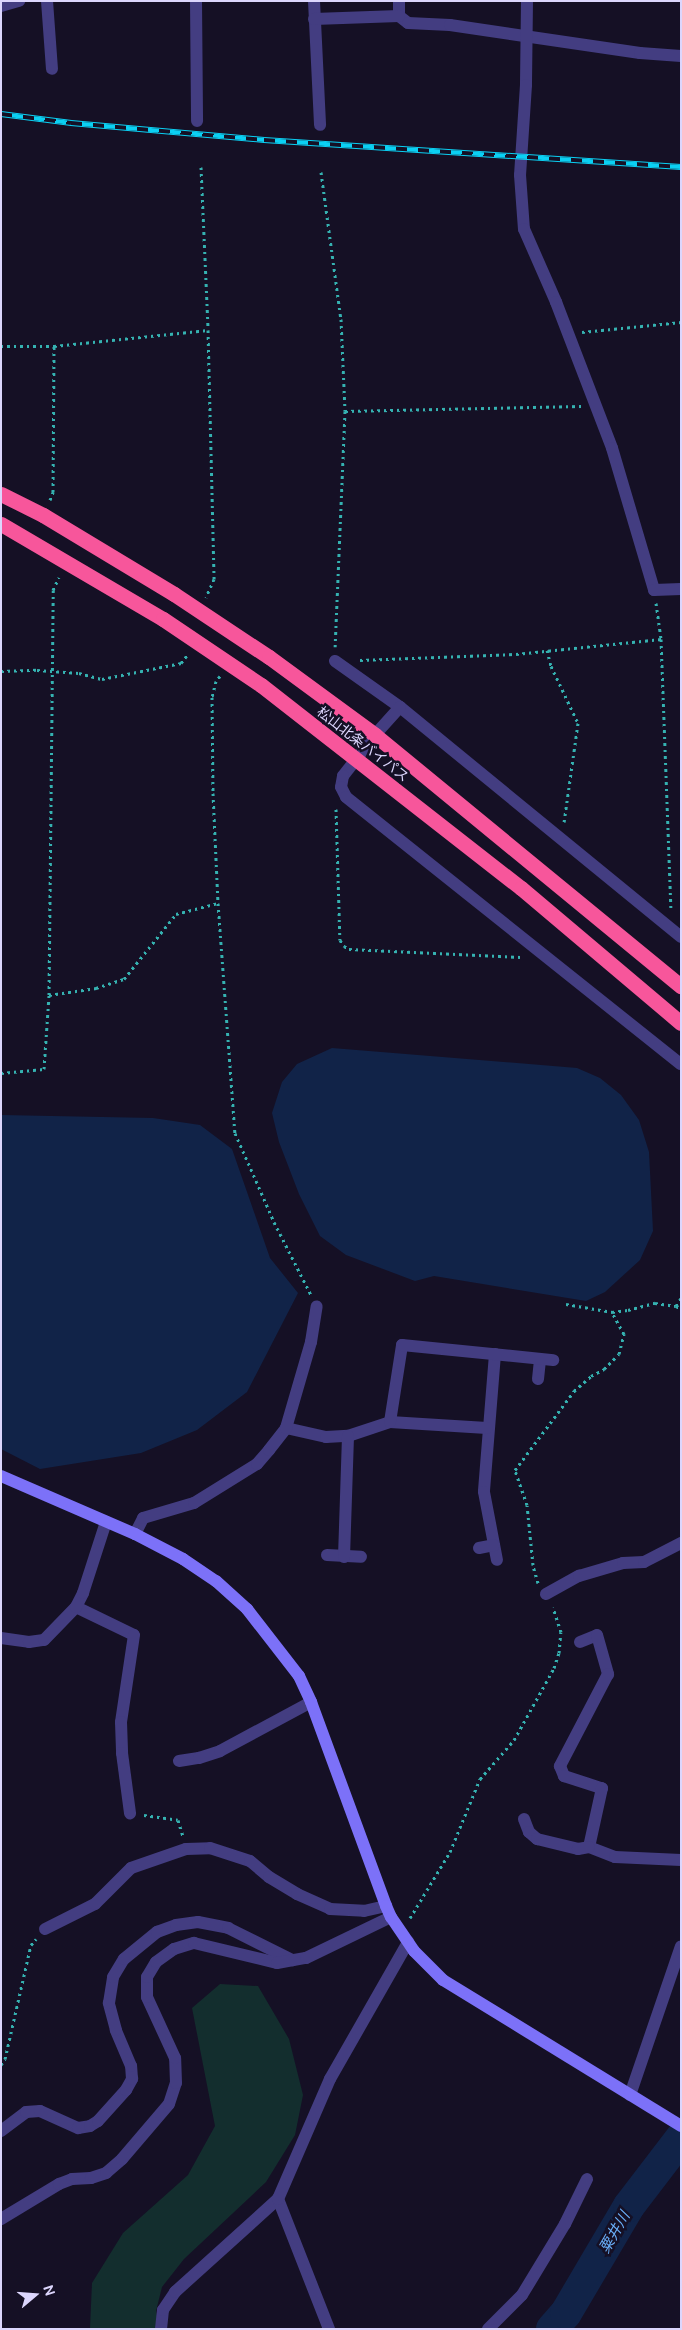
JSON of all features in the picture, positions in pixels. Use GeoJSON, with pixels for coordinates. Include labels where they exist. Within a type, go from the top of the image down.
{"type":"FeatureCollection","features":[{"type":"Feature","properties":{"kind":"highway","name":"松山北条バイパス"},"geometry":{"type":"LineString","coordinates":[[1,494],[43,515],[200,611],[269,657],[375,735],[681,986]]}},
{"type":"Feature","properties":{"kind":"highway","name":"松山北条バイパス"},"geometry":{"type":"LineString","coordinates":[[1,524],[198,642],[230,664],[356,758],[521,888],[681,1023]]}},
{"type":"Feature","properties":{"kind":"street"},"geometry":{"type":"LineString","coordinates":[[1,6],[19,1]]}},
{"type":"Feature","properties":{"kind":"street"},"geometry":{"type":"LineString","coordinates":[[48,1],[52,69]]}},
{"type":"Feature","properties":{"kind":"street"},"geometry":{"type":"LineString","coordinates":[[196,1],[197,121]]}},
{"type":"Feature","properties":{"kind":"street"},"geometry":{"type":"LineString","coordinates":[[314,1],[320,125]]}},
{"type":"Feature","properties":{"kind":"street"},"geometry":{"type":"LineString","coordinates":[[399,1],[399,16]]}},
{"type":"Feature","properties":{"kind":"street"},"geometry":{"type":"LineString","coordinates":[[527,1],[525,36],[526,85],[520,175],[524,229],[568,333],[612,448],[654,590],[681,589]]}},
{"type":"Feature","properties":{"kind":"street"},"geometry":{"type":"LineString","coordinates":[[314,19],[399,16],[408,23],[450,25],[640,53],[681,56]]}},
{"type":"Feature","properties":{"kind":"street"},"geometry":{"type":"LineString","coordinates":[[335,661],[400,707],[681,937]]}},
{"type":"Feature","properties":{"kind":"street"},"geometry":{"type":"LineString","coordinates":[[400,707],[343,776],[341,787],[346,797],[681,1064]]}},
{"type":"Feature","properties":{"kind":"street"},"geometry":{"type":"LineString","coordinates":[[135,1534],[143,1518],[194,1503],[256,1464],[286,1428],[311,1342],[317,1306]]}},
{"type":"Feature","properties":{"kind":"street"},"geometry":{"type":"LineString","coordinates":[[390,1422],[402,1345],[547,1359],[538,1379]]}},
{"type":"Feature","properties":{"kind":"street"},"geometry":{"type":"LineString","coordinates":[[495,1354],[484,1492],[497,1560]]}},
{"type":"Feature","properties":{"kind":"street"},"geometry":{"type":"LineString","coordinates":[[286,1428],[326,1437],[348,1436],[390,1422],[488,1428]]}},
{"type":"Feature","properties":{"kind":"street"},"geometry":{"type":"LineString","coordinates":[[344,1556],[348,1436]]}},
{"type":"Feature","properties":{"kind":"street"},"geometry":{"type":"LineString","coordinates":[[1,1476],[135,1534],[183,1559],[216,1581],[248,1609],[299,1676],[311,1702],[392,1916],[408,1942],[443,1980],[681,2126]]}},
{"type":"Feature","properties":{"kind":"street"},"geometry":{"type":"LineString","coordinates":[[1,1638],[29,1642],[44,1640],[76,1607],[83,1593],[106,1522]]}},
{"type":"Feature","properties":{"kind":"street"},"geometry":{"type":"LineString","coordinates":[[546,1594],[579,1576],[624,1563],[644,1562],[681,1543]]}},
{"type":"Feature","properties":{"kind":"street"},"geometry":{"type":"LineString","coordinates":[[479,1548],[494,1545]]}},
{"type":"Feature","properties":{"kind":"street"},"geometry":{"type":"LineString","coordinates":[[327,1555],[361,1557]]}},
{"type":"Feature","properties":{"kind":"street"},"geometry":{"type":"LineString","coordinates":[[76,1607],[134,1635],[121,1722],[122,1753],[130,1813]]}},
{"type":"Feature","properties":{"kind":"street"},"geometry":{"type":"LineString","coordinates":[[580,1642],[597,1635],[608,1674],[560,1766],[564,1776],[602,1788],[589,1847]]}},
{"type":"Feature","properties":{"kind":"street"},"geometry":{"type":"LineString","coordinates":[[179,1761],[199,1758],[220,1751],[311,1702]]}},
{"type":"Feature","properties":{"kind":"street"},"geometry":{"type":"LineString","coordinates":[[524,1819],[529,1832],[537,1839],[578,1849],[589,1847],[615,1858],[681,1860]]}},
{"type":"Feature","properties":{"kind":"street"},"geometry":{"type":"LineString","coordinates":[[45,1929],[95,1904],[131,1868],[186,1849],[210,1848],[250,1861],[270,1877],[297,1894],[330,1909],[364,1911],[392,1916]]}},
{"type":"Feature","properties":{"kind":"street"},"geometry":{"type":"LineString","coordinates":[[1,2219],[59,2184],[72,2179],[91,2178],[106,2174],[122,2160],[169,2104],[176,2083],[175,2058],[147,1997],[147,1977],[156,1962],[174,1949],[194,1943],[277,1963],[306,1958],[392,1916]]}},
{"type":"Feature","properties":{"kind":"street"},"geometry":{"type":"LineString","coordinates":[[1,2131],[26,2112],[40,2110],[78,2128],[90,2126],[98,2121],[126,2090],[132,2079],[131,2066],[116,2030],[109,2003],[113,1976],[124,1959],[157,1932],[176,1925],[198,1922],[228,1928],[292,1960]]}},
{"type":"Feature","properties":{"kind":"street"},"geometry":{"type":"LineString","coordinates":[[161,2329],[163,2310],[175,2292],[278,2199],[330,2080],[408,1942]]}},
{"type":"Feature","properties":{"kind":"street"},"geometry":{"type":"LineString","coordinates":[[630,2096],[681,1946]]}},
{"type":"Feature","properties":{"kind":"street"},"geometry":{"type":"LineString","coordinates":[[488,2329],[522,2295],[564,2224],[587,2179]]}},
{"type":"Feature","properties":{"kind":"street"},"geometry":{"type":"LineString","coordinates":[[278,2199],[329,2329]]}},
{"type":"Feature","properties":{"kind":"path"},"geometry":{"type":"LineString","coordinates":[[200,611],[214,578],[208,330],[201,167]]}},
{"type":"Feature","properties":{"kind":"path"},"geometry":{"type":"LineString","coordinates":[[322,172],[341,319],[345,411],[335,661],[547,650],[660,639]]}},
{"type":"Feature","properties":{"kind":"path"},"geometry":{"type":"LineString","coordinates":[[568,333],[651,323],[681,322]]}},
{"type":"Feature","properties":{"kind":"path"},"geometry":{"type":"LineString","coordinates":[[1,346],[54,346],[208,330]]}},
{"type":"Feature","properties":{"kind":"path"},"geometry":{"type":"LineString","coordinates":[[43,515],[54,492],[54,346]]}},
{"type":"Feature","properties":{"kind":"path"},"geometry":{"type":"LineString","coordinates":[[345,411],[596,406]]}},
{"type":"Feature","properties":{"kind":"path"},"geometry":{"type":"LineString","coordinates":[[1,1073],[44,1069],[50,995],[52,590],[67,562]]}},
{"type":"Feature","properties":{"kind":"path"},"geometry":{"type":"LineString","coordinates":[[654,590],[660,639],[672,894],[671,928]]}},
{"type":"Feature","properties":{"kind":"path"},"geometry":{"type":"LineString","coordinates":[[1,671],[79,673],[102,679],[181,663],[198,642]]}},
{"type":"Feature","properties":{"kind":"path"},"geometry":{"type":"LineString","coordinates":[[547,650],[552,666],[578,724],[561,839]]}},
{"type":"Feature","properties":{"kind":"path"},"geometry":{"type":"LineString","coordinates":[[230,664],[216,681],[212,697],[213,793],[218,903],[235,1133],[274,1222],[317,1306]]}},
{"type":"Feature","properties":{"kind":"path"},"geometry":{"type":"LineString","coordinates":[[341,787],[336,800],[340,940],[344,946],[349,949],[546,958]]}},
{"type":"Feature","properties":{"kind":"path"},"geometry":{"type":"LineString","coordinates":[[50,995],[96,988],[124,979],[176,914],[218,903]]}},
{"type":"Feature","properties":{"kind":"path"},"geometry":{"type":"LineString","coordinates":[[676,1306],[681,1298]]}},
{"type":"Feature","properties":{"kind":"path"},"geometry":{"type":"LineString","coordinates":[[566,1304],[612,1312],[655,1303],[676,1306],[681,1309]]}},
{"type":"Feature","properties":{"kind":"path"},"geometry":{"type":"LineString","coordinates":[[392,1916],[410,1918],[450,1852],[480,1779],[514,1740],[554,1668],[559,1653],[561,1632],[554,1608],[537,1580],[526,1506],[515,1470],[574,1391],[590,1376],[604,1369],[619,1354],[624,1334],[612,1312]]}},
{"type":"Feature","properties":{"kind":"path"},"geometry":{"type":"LineString","coordinates":[[130,1813],[178,1820],[186,1849]]}},
{"type":"Feature","properties":{"kind":"path"},"geometry":{"type":"LineString","coordinates":[[1,2065],[5,2059],[31,1945],[45,1929]]}},
{"type":"Feature","properties":{"kind":"green space"},"geometry":{"type":"Polygon","coordinates":[[[220,1984],[258,1986],[289,2039],[303,2095],[295,2135],[266,2182],[184,2259],[162,2287],[156,2311],[160,2329],[90,2329],[92,2283],[123,2233],[188,2175],[215,2126],[192,2008],[220,1984]]]}},
{"type":"Feature","properties":{"kind":"water"},"geometry":{"type":"Polygon","coordinates":[[[332,1048],[577,1068],[600,1078],[621,1095],[639,1120],[649,1152],[653,1231],[640,1260],[605,1292],[586,1301],[434,1276],[415,1281],[346,1255],[320,1236],[299,1194],[279,1142],[272,1113],[282,1082],[297,1064],[332,1048]]]}},
{"type":"Feature","properties":{"kind":"water"},"geometry":{"type":"Polygon","coordinates":[[[1,1115],[153,1118],[200,1125],[232,1149],[270,1258],[298,1293],[247,1392],[197,1430],[141,1453],[40,1469],[1,1449],[1,1115]]]}},
{"type":"Feature","properties":{"kind":"waterway","name":"粟井川"},"geometry":{"type":"LineString","coordinates":[[552,2329],[566,2313],[629,2206],[681,2138]]}},
{"type":"Feature","properties":{"kind":"railway"},"geometry":{"type":"LineString","coordinates":[[1,114],[71,123],[264,140],[681,167]]}}]}
